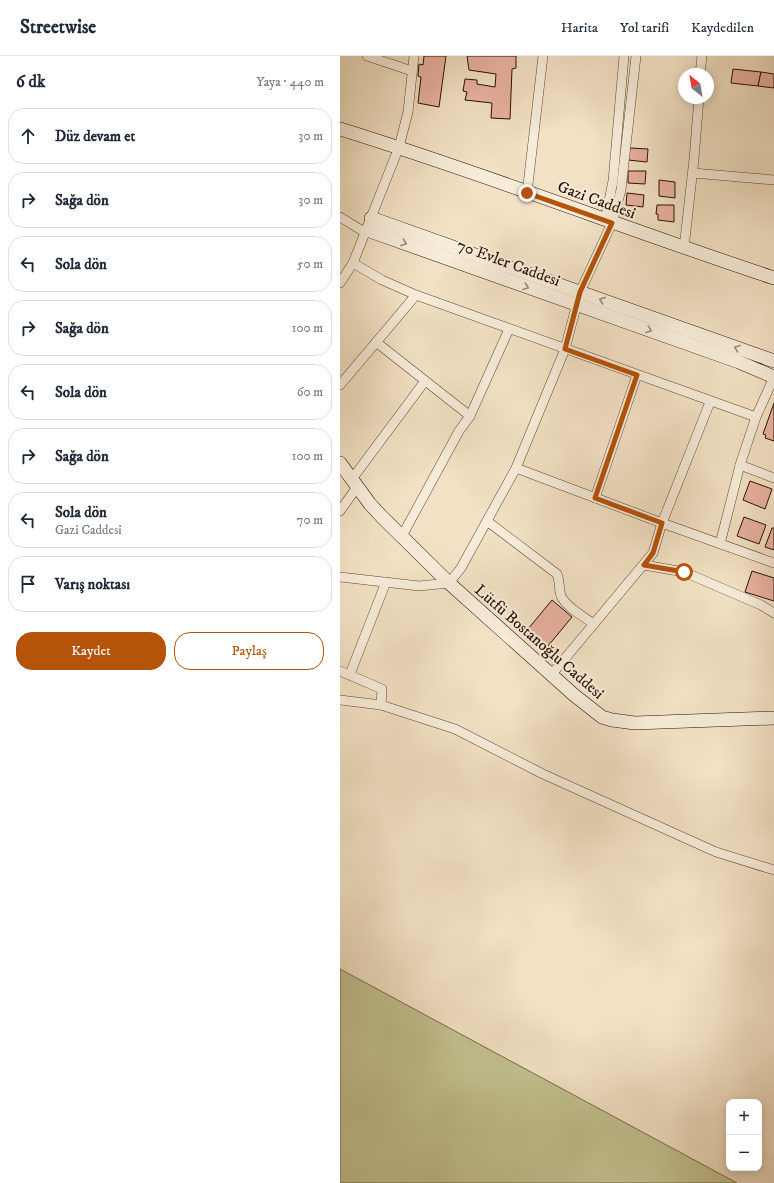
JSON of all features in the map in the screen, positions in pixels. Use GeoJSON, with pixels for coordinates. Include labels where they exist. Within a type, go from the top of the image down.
{"type":"FeatureCollection","features":[{"type":"Feature","properties":{"kind":"street"},"geometry":{"type":"LineString","coordinates":[[367,56],[412,70]]}},
{"type":"Feature","properties":{"kind":"street"},"geometry":{"type":"LineString","coordinates":[[340,283],[353,263],[399,147],[408,112],[414,56]]}},
{"type":"Feature","properties":{"kind":"street"},"geometry":{"type":"LineString","coordinates":[[527,193],[543,56]]}},
{"type":"Feature","properties":{"kind":"street"},"geometry":{"type":"LineString","coordinates":[[609,222],[624,56]]}},
{"type":"Feature","properties":{"kind":"street"},"geometry":{"type":"LineString","coordinates":[[340,577],[419,586],[449,583],[461,568],[516,468],[565,349],[579,298],[621,190],[636,56]]}},
{"type":"Feature","properties":{"kind":"street"},"geometry":{"type":"LineString","coordinates":[[701,68],[702,56]]}},
{"type":"Feature","properties":{"kind":"street"},"geometry":{"type":"LineString","coordinates":[[684,248],[698,104]]}},
{"type":"Feature","properties":{"kind":"street","name":"Gazi Caddesi"},"geometry":{"type":"LineString","coordinates":[[340,129],[399,147],[609,222],[774,278]]}},
{"type":"Feature","properties":{"kind":"street"},"geometry":{"type":"LineString","coordinates":[[692,174],[774,180]]}},
{"type":"Feature","properties":{"kind":"street"},"geometry":{"type":"LineString","coordinates":[[340,217],[368,227]]}},
{"type":"Feature","properties":{"kind":"street","name":"70 Evler Caddesi"},"geometry":{"type":"LineString","coordinates":[[368,227],[579,298],[774,361]]}},
{"type":"Feature","properties":{"kind":"street"},"geometry":{"type":"LineString","coordinates":[[353,263],[382,280],[416,295],[710,402],[756,417]]}},
{"type":"Feature","properties":{"kind":"street"},"geometry":{"type":"LineString","coordinates":[[340,385],[416,295]]}},
{"type":"Feature","properties":{"kind":"street","name":"70 Evler Caddesi"},"geometry":{"type":"LineString","coordinates":[[579,298],[774,377]]}},
{"type":"Feature","properties":{"kind":"street"},"geometry":{"type":"LineString","coordinates":[[402,536],[459,431],[470,416],[509,329]]}},
{"type":"Feature","properties":{"kind":"street"},"geometry":{"type":"LineString","coordinates":[[376,342],[470,416]]}},
{"type":"Feature","properties":{"kind":"street"},"geometry":{"type":"LineString","coordinates":[[595,498],[637,375]]}},
{"type":"Feature","properties":{"kind":"street"},"geometry":{"type":"LineString","coordinates":[[720,544],[740,465],[756,417],[774,377]]}},
{"type":"Feature","properties":{"kind":"street"},"geometry":{"type":"LineString","coordinates":[[340,511],[354,483],[425,381]]}},
{"type":"Feature","properties":{"kind":"street"},"geometry":{"type":"LineString","coordinates":[[552,674],[653,553],[662,523],[710,402]]}},
{"type":"Feature","properties":{"kind":"street","name":"Lütfü Bostanoğlu Caddesi"},"geometry":{"type":"LineString","coordinates":[[340,463],[370,504],[449,583],[593,711],[612,720],[645,723],[774,718]]}},
{"type":"Feature","properties":{"kind":"street"},"geometry":{"type":"LineString","coordinates":[[740,465],[774,478]]}},
{"type":"Feature","properties":{"kind":"street"},"geometry":{"type":"LineString","coordinates":[[516,468],[774,563]]}},
{"type":"Feature","properties":{"kind":"street"},"geometry":{"type":"LineString","coordinates":[[487,521],[557,574],[560,583],[561,596],[566,603],[594,624]]}},
{"type":"Feature","properties":{"kind":"street"},"geometry":{"type":"LineString","coordinates":[[644,565],[684,572],[761,605],[774,613]]}},
{"type":"Feature","properties":{"kind":"street"},"geometry":{"type":"LineString","coordinates":[[350,674],[386,582]]}},
{"type":"Feature","properties":{"kind":"street"},"geometry":{"type":"LineString","coordinates":[[340,671],[350,674],[382,690],[381,705]]}},
{"type":"Feature","properties":{"kind":"street"},"geometry":{"type":"LineString","coordinates":[[340,700],[381,705],[456,729],[543,774],[709,849],[774,870]]}},
{"type":"Feature","properties":{"kind":"shaded area"},"geometry":{"type":"Polygon","coordinates":[[[340,969],[737,1183],[340,1183],[340,969]]]}},
{"type":"Feature","properties":{"kind":"building"},"geometry":{"type":"Polygon","coordinates":[[[424,56],[446,56],[439,107],[418,103],[421,77],[418,76],[419,64],[423,65],[424,56]]]}},
{"type":"Feature","properties":{"kind":"building"},"geometry":{"type":"Polygon","coordinates":[[[467,56],[516,56],[516,68],[512,69],[510,119],[491,118],[492,103],[465,100],[467,92],[463,91],[465,79],[477,80],[477,84],[495,87],[496,74],[469,70],[467,56]]]}},
{"type":"Feature","properties":{"kind":"building"},"geometry":{"type":"Polygon","coordinates":[[[733,69],[761,72],[758,86],[731,83],[733,69]]]}},
{"type":"Feature","properties":{"kind":"building"},"geometry":{"type":"Polygon","coordinates":[[[761,72],[774,74],[774,88],[758,86],[761,72]]]}},
{"type":"Feature","properties":{"kind":"building"},"geometry":{"type":"Polygon","coordinates":[[[630,148],[648,149],[647,162],[628,160],[630,148]]]}},
{"type":"Feature","properties":{"kind":"building"},"geometry":{"type":"Polygon","coordinates":[[[628,171],[646,171],[645,184],[628,183],[628,171]]]}},
{"type":"Feature","properties":{"kind":"building"},"geometry":{"type":"Polygon","coordinates":[[[659,180],[675,182],[675,198],[659,196],[659,180]]]}},
{"type":"Feature","properties":{"kind":"building"},"geometry":{"type":"Polygon","coordinates":[[[627,193],[644,195],[643,207],[626,205],[627,193]]]}},
{"type":"Feature","properties":{"kind":"building"},"geometry":{"type":"Polygon","coordinates":[[[657,205],[674,205],[674,222],[658,220],[658,214],[656,214],[657,205]]]}},
{"type":"Feature","properties":{"kind":"building"},"geometry":{"type":"Polygon","coordinates":[[[774,403],[774,441],[765,438],[766,435],[763,434],[774,403]]]}},
{"type":"Feature","properties":{"kind":"building"},"geometry":{"type":"Polygon","coordinates":[[[750,481],[772,489],[765,509],[743,500],[750,481]]]}},
{"type":"Feature","properties":{"kind":"building"},"geometry":{"type":"Polygon","coordinates":[[[744,517],[766,525],[759,544],[737,536],[744,517]]]}},
{"type":"Feature","properties":{"kind":"building"},"geometry":{"type":"Polygon","coordinates":[[[772,528],[774,528],[774,550],[765,547],[772,528]]]}},
{"type":"Feature","properties":{"kind":"building"},"geometry":{"type":"Polygon","coordinates":[[[752,571],[774,578],[774,601],[745,592],[752,571]]]}},
{"type":"Feature","properties":{"kind":"building"},"geometry":{"type":"Polygon","coordinates":[[[552,600],[572,617],[543,652],[523,635],[552,600]]]}},
{"type":"Feature","properties":{"kind":"route"},"geometry":{"type":"LineString","coordinates":[[527,193],[612,223],[580,292],[565,349],[637,375],[595,498],[662,523],[653,553],[644,565],[684,572]]}}]}
